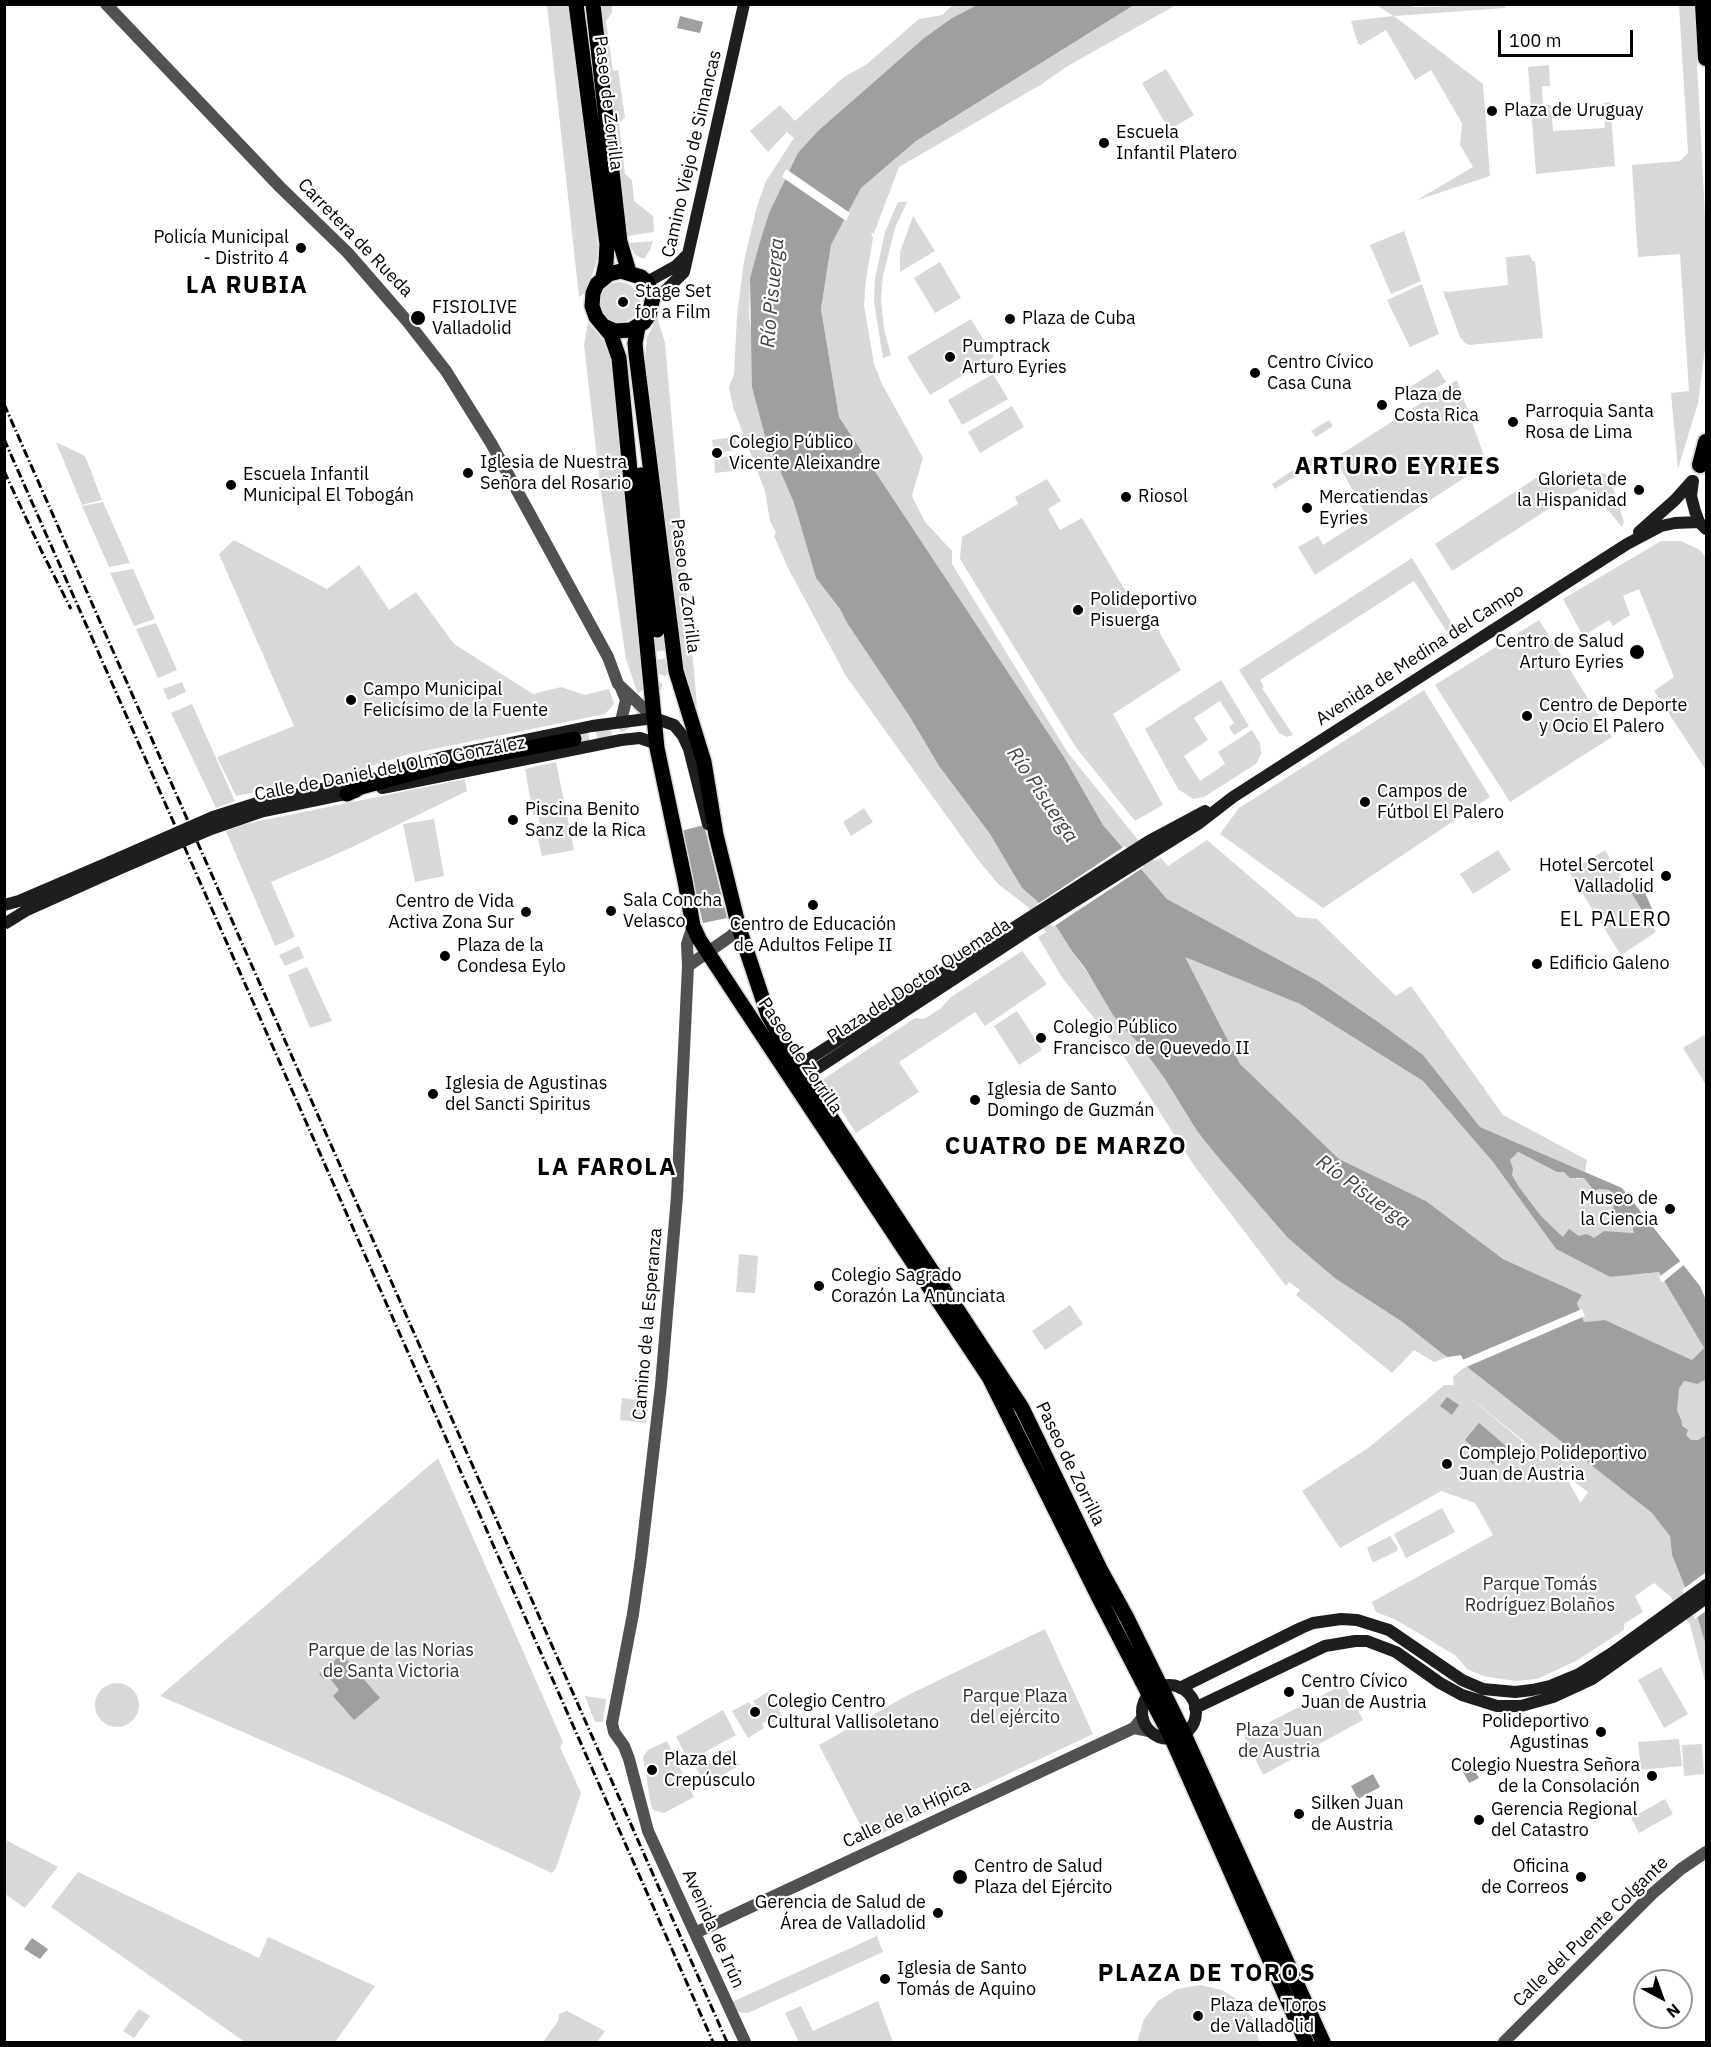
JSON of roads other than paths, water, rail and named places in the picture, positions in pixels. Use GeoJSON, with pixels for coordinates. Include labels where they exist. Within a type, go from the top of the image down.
{"type":"FeatureCollection","features":[{"type":"Feature","properties":{"kind":"highway"},"geometry":{"type":"LineString","coordinates":[[1702,4],[1707,58]]}},
{"type":"Feature","properties":{"kind":"highway"},"geometry":{"type":"LineString","coordinates":[[1703,463],[1707,442]]}},
{"type":"Feature","properties":{"kind":"main road","name":"Paseo de Zorrilla"},"geometry":{"type":"LineString","coordinates":[[576,4],[607,244],[603,277],[597,284],[591,300],[596,318],[606,327],[616,345],[619,358],[657,744],[693,926],[708,952],[798,1074],[989,1377],[1155,1690],[1323,2043]]}},
{"type":"Feature","properties":{"kind":"main road","name":"Paseo de Zorrilla"},"geometry":{"type":"LineString","coordinates":[[593,4],[620,242],[629,272]]}},
{"type":"Feature","properties":{"kind":"main road","name":"Camino Viejo de Simancas"},"geometry":{"type":"LineString","coordinates":[[653,297],[664,292],[684,272],[744,4]]}},
{"type":"Feature","properties":{"kind":"main road"},"geometry":{"type":"LineString","coordinates":[[646,282],[676,266],[688,254]]}},
{"type":"Feature","properties":{"kind":"main road"},"geometry":{"type":"LineString","coordinates":[[603,277],[614,272],[629,272],[646,282],[653,297]]}},
{"type":"Feature","properties":{"kind":"main road","name":"Paseo de Zorrilla"},"geometry":{"type":"LineString","coordinates":[[653,297],[649,315],[638,327],[635,343],[676,671],[704,762],[716,835],[739,928],[768,1015],[798,1074]]}},
{"type":"Feature","properties":{"kind":"main road"},"geometry":{"type":"LineString","coordinates":[[606,327],[625,332],[638,327]]}},
{"type":"Feature","properties":{"kind":"main road"},"geometry":{"type":"LineString","coordinates":[[635,343],[632,361],[657,630]]}},
{"type":"Feature","properties":{"kind":"main road","name":"Avenida de Medina del Campo"},"geometry":{"type":"LineString","coordinates":[[1627,544],[1669,506],[1692,481],[1703,463]]}},
{"type":"Feature","properties":{"kind":"main road"},"geometry":{"type":"LineString","coordinates":[[1692,481],[1691,496],[1703,526]]}},
{"type":"Feature","properties":{"kind":"main road","name":"Avenida de Medina del Campo"},"geometry":{"type":"LineString","coordinates":[[1153,846],[1198,824],[1233,797],[1627,544],[1661,526],[1676,523],[1703,526]]}},
{"type":"Feature","properties":{"kind":"main road","name":"Paseo de Zorrilla"},"geometry":{"type":"LineString","coordinates":[[654,718],[675,725],[689,749],[720,872],[728,882]]}},
{"type":"Feature","properties":{"kind":"main road","name":"Calle de Daniel del Olmo González"},"geometry":{"type":"LineString","coordinates":[[4,905],[19,902],[211,829],[259,807],[443,757],[621,721],[654,718]]}},
{"type":"Feature","properties":{"kind":"main road","name":"Calle de Daniel del Olmo González"},"geometry":{"type":"LineString","coordinates":[[259,807],[347,794],[621,740],[640,738],[657,744]]}},
{"type":"Feature","properties":{"kind":"main road"},"geometry":{"type":"LineString","coordinates":[[347,794],[362,787],[447,764],[574,739]]}},
{"type":"Feature","properties":{"kind":"main road","name":"Plaza del Doctor Quemada"},"geometry":{"type":"LineString","coordinates":[[798,1074],[1153,846]]}},
{"type":"Feature","properties":{"kind":"main road","name":"Calle de Daniel del Olmo González"},"geometry":{"type":"LineString","coordinates":[[5,921],[112,867]]}},
{"type":"Feature","properties":{"kind":"main road"},"geometry":{"type":"LineString","coordinates":[[1195,1708],[1325,1646],[1355,1641],[1367,1641],[1396,1652],[1440,1683],[1462,1695],[1497,1706],[1521,1706],[1553,1697],[1592,1679],[1707,1585]]}},
{"type":"Feature","properties":{"kind":"main road"},"geometry":{"type":"LineString","coordinates":[[1180,1688],[1313,1623],[1358,1620],[1389,1630],[1462,1680],[1483,1689],[1532,1690],[1559,1683],[1579,1674],[1707,1598]]}},
{"type":"Feature","properties":{"kind":"main road"},"geometry":{"type":"LineString","coordinates":[[1171,1686],[1180,1688],[1192,1698],[1195,1708],[1194,1722],[1178,1736],[1156,1736],[1149,1731],[1142,1718],[1143,1706],[1155,1690],[1171,1686]]}},
{"type":"Feature","properties":{"kind":"main road","name":"Paseo de Zorrilla"},"geometry":{"type":"LineString","coordinates":[[1178,1736],[1306,2043]]}},
{"type":"Feature","properties":{"kind":"street","name":"Carretera de Rueda"},"geometry":{"type":"LineString","coordinates":[[106,4],[280,187],[355,261],[391,300],[446,371],[491,443],[608,657],[626,700],[621,721]]}},
{"type":"Feature","properties":{"kind":"street","name":"Carretera de Rueda"},"geometry":{"type":"LineString","coordinates":[[621,687],[654,718]]}},
{"type":"Feature","properties":{"kind":"street","name":"Camino de la Esperanza"},"geometry":{"type":"LineString","coordinates":[[648,1831],[629,1759],[624,1746],[614,1732],[612,1723],[633,1614],[661,1385],[675,1224],[688,966],[687,944],[693,926]]}},
{"type":"Feature","properties":{"kind":"street"},"geometry":{"type":"LineString","coordinates":[[688,966],[732,936],[739,928]]}},
{"type":"Feature","properties":{"kind":"street","name":"Calle de la Hípica"},"geometry":{"type":"LineString","coordinates":[[695,1933],[1134,1728],[1142,1718]]}},
{"type":"Feature","properties":{"kind":"street"},"geometry":{"type":"LineString","coordinates":[[1134,1728],[1149,1731]]}},
{"type":"Feature","properties":{"kind":"street","name":"Avenida de Irún"},"geometry":{"type":"LineString","coordinates":[[648,1831],[745,2043]]}},
{"type":"Feature","properties":{"kind":"street","name":"Calle del Puente Colgante"},"geometry":{"type":"LineString","coordinates":[[1504,2043],[1627,1919],[1681,1869],[1707,1852]]}},
{"type":"Feature","properties":{"kind":"water","name":"Río Pisuerga"},"geometry":{"type":"Polygon","coordinates":[[[977,5],[1134,5],[916,141],[861,188],[831,245],[821,309],[839,417],[1064,757],[1103,825],[1167,899],[1318,981],[1381,1024],[1423,1055],[1480,1127],[1622,1188],[1700,1286],[1706,1300],[1706,1381],[1697,1384],[1684,1381],[1679,1389],[1677,1410],[1682,1426],[1688,1430],[1686,1435],[1691,1440],[1698,1440],[1706,1435],[1706,1646],[1698,1619],[1672,1555],[1670,1536],[1652,1513],[1466,1366],[1461,1355],[1448,1357],[1443,1354],[1401,1321],[1336,1279],[1288,1238],[1218,1157],[1197,1131],[1165,1079],[1138,1042],[1113,1015],[1056,926],[1037,901],[1022,888],[990,834],[939,766],[840,609],[816,578],[794,503],[765,436],[752,387],[750,278],[769,213],[798,153],[819,130],[924,38],[952,18],[977,5]],[[1185,957],[1240,1064],[1339,1159],[1426,1201],[1503,1259],[1582,1295],[1577,1303],[1584,1322],[1605,1320],[1692,1360],[1704,1348],[1659,1272],[1610,1277],[1556,1249],[1493,1162],[1423,1081],[1300,1004],[1185,957]],[[1518,1152],[1510,1160],[1512,1175],[1541,1216],[1563,1237],[1569,1229],[1579,1236],[1587,1234],[1594,1238],[1604,1231],[1634,1233],[1630,1217],[1619,1216],[1613,1210],[1616,1196],[1609,1190],[1594,1191],[1584,1178],[1570,1178],[1564,1172],[1557,1172],[1518,1152]]]}},
{"type":"Feature","properties":{"kind":"water"},"geometry":{"type":"Polygon","coordinates":[[[680,16],[703,22],[700,33],[677,28],[680,16]]]}},
{"type":"Feature","properties":{"kind":"water"},"geometry":{"type":"Polygon","coordinates":[[[704,825],[727,918],[703,923],[681,831],[704,825]]]}},
{"type":"Feature","properties":{"kind":"water"},"geometry":{"type":"Polygon","coordinates":[[[1629,889],[1644,890],[1652,909],[1645,915],[1629,889]]]}},
{"type":"Feature","properties":{"kind":"water"},"geometry":{"type":"Polygon","coordinates":[[[1447,1397],[1459,1405],[1452,1415],[1440,1406],[1447,1397]]]}},
{"type":"Feature","properties":{"kind":"water"},"geometry":{"type":"Polygon","coordinates":[[[1479,1423],[1507,1447],[1493,1464],[1465,1440],[1479,1423]]]}},
{"type":"Feature","properties":{"kind":"water"},"geometry":{"type":"Polygon","coordinates":[[[342,1654],[380,1698],[354,1720],[333,1696],[339,1690],[328,1676],[324,1679],[319,1674],[342,1654]]]}},
{"type":"Feature","properties":{"kind":"water"},"geometry":{"type":"Polygon","coordinates":[[[1471,1763],[1479,1778],[1469,1783],[1461,1768],[1471,1763]]]}},
{"type":"Feature","properties":{"kind":"water"},"geometry":{"type":"Polygon","coordinates":[[[1373,1774],[1380,1787],[1358,1799],[1351,1786],[1373,1774]]]}},
{"type":"Feature","properties":{"kind":"water"},"geometry":{"type":"Polygon","coordinates":[[[32,1938],[48,1949],[40,1959],[24,1949],[32,1938]]]}},
{"type":"Feature","properties":{"kind":"tunnel"},"geometry":{"type":"LineString","coordinates":[[574,739],[612,730],[638,713],[649,699],[660,671],[657,630]]}},
{"type":"Feature","properties":{"kind":"railway"},"geometry":{"type":"LineString","coordinates":[[4,404],[727,2042]]}},
{"type":"Feature","properties":{"kind":"railway"},"geometry":{"type":"LineString","coordinates":[[4,439],[713,2042]]}},
{"type":"Feature","properties":{"kind":"railway"},"geometry":{"type":"LineString","coordinates":[[4,471],[71,609]]}},
{"type":"Feature","properties":{"kind":"place","name":"Plaza de Uruguay"},"geometry":{"type":"Point","coordinates":[1492,111]}},
{"type":"Feature","properties":{"kind":"place","name":"Escuela Infantil Platero"},"geometry":{"type":"Point","coordinates":[1104,143]}},
{"type":"Feature","properties":{"kind":"place","name":"Policía Municipal - Distrito 4"},"geometry":{"type":"Point","coordinates":[301,248]}},
{"type":"Feature","properties":{"kind":"place","name":"Stage Set for a Film"},"geometry":{"type":"Point","coordinates":[623,302]}},
{"type":"Feature","properties":{"kind":"place","name":"FISIOLIVE Valladolid"},"geometry":{"type":"Point","coordinates":[418,318]}},
{"type":"Feature","properties":{"kind":"place","name":"Plaza de Cuba"},"geometry":{"type":"Point","coordinates":[1010,319]}},
{"type":"Feature","properties":{"kind":"place","name":"Pumptrack Arturo Eyries"},"geometry":{"type":"Point","coordinates":[950,357]}},
{"type":"Feature","properties":{"kind":"place","name":"Centro Cívico Casa Cuna"},"geometry":{"type":"Point","coordinates":[1255,373]}},
{"type":"Feature","properties":{"kind":"place","name":"Plaza de Costa Rica"},"geometry":{"type":"Point","coordinates":[1382,405]}},
{"type":"Feature","properties":{"kind":"place","name":"Parroquia Santa Rosa de Lima"},"geometry":{"type":"Point","coordinates":[1513,422]}},
{"type":"Feature","properties":{"kind":"place","name":"Colegio Público Vicente Aleixandre"},"geometry":{"type":"Point","coordinates":[717,453]}},
{"type":"Feature","properties":{"kind":"place","name":"Iglesia de Nuestra Señora del Rosario"},"geometry":{"type":"Point","coordinates":[468,473]}},
{"type":"Feature","properties":{"kind":"place","name":"Escuela Infantil Municipal El Tobogán"},"geometry":{"type":"Point","coordinates":[231,485]}},
{"type":"Feature","properties":{"kind":"place","name":"Glorieta de la Hispanidad"},"geometry":{"type":"Point","coordinates":[1639,490]}},
{"type":"Feature","properties":{"kind":"place","name":"Riosol"},"geometry":{"type":"Point","coordinates":[1126,497]}},
{"type":"Feature","properties":{"kind":"place","name":"Mercatiendas Eyries"},"geometry":{"type":"Point","coordinates":[1307,508]}},
{"type":"Feature","properties":{"kind":"place","name":"Polideportivo Pisuerga"},"geometry":{"type":"Point","coordinates":[1078,610]}},
{"type":"Feature","properties":{"kind":"place","name":"Centro de Salud Arturo Eyries"},"geometry":{"type":"Point","coordinates":[1637,652]}},
{"type":"Feature","properties":{"kind":"place","name":"Campo Municipal Felicísimo de la Fuente"},"geometry":{"type":"Point","coordinates":[351,700]}},
{"type":"Feature","properties":{"kind":"place","name":"Centro de Deporte y Ocio El Palero"},"geometry":{"type":"Point","coordinates":[1527,716]}},
{"type":"Feature","properties":{"kind":"place","name":"Campos de Fútbol El Palero"},"geometry":{"type":"Point","coordinates":[1365,802]}},
{"type":"Feature","properties":{"kind":"place","name":"Piscina Benito Sanz de la Rica"},"geometry":{"type":"Point","coordinates":[513,820]}},
{"type":"Feature","properties":{"kind":"place","name":"Hotel Sercotel Valladolid"},"geometry":{"type":"Point","coordinates":[1666,876]}},
{"type":"Feature","properties":{"kind":"place","name":"Centro de Educación de Adultos Felipe II"},"geometry":{"type":"Point","coordinates":[813,905]}},
{"type":"Feature","properties":{"kind":"place","name":"Sala Concha Velasco"},"geometry":{"type":"Point","coordinates":[611,911]}},
{"type":"Feature","properties":{"kind":"place","name":"Centro de Vida Activa Zona Sur"},"geometry":{"type":"Point","coordinates":[526,912]}},
{"type":"Feature","properties":{"kind":"place","name":"Plaza de la Condesa Eylo"},"geometry":{"type":"Point","coordinates":[445,956]}},
{"type":"Feature","properties":{"kind":"place","name":"Edificio Galeno"},"geometry":{"type":"Point","coordinates":[1537,964]}},
{"type":"Feature","properties":{"kind":"place","name":"Colegio Público Francisco de Quevedo II"},"geometry":{"type":"Point","coordinates":[1041,1038]}},
{"type":"Feature","properties":{"kind":"place","name":"Iglesia de Agustinas del Sancti Spiritus"},"geometry":{"type":"Point","coordinates":[433,1094]}},
{"type":"Feature","properties":{"kind":"place","name":"Iglesia de Santo Domingo de Guzmán"},"geometry":{"type":"Point","coordinates":[975,1100]}},
{"type":"Feature","properties":{"kind":"place","name":"Museo de la Ciencia"},"geometry":{"type":"Point","coordinates":[1670,1209]}},
{"type":"Feature","properties":{"kind":"place","name":"Colegio Sagrado Corazón La Anunciata"},"geometry":{"type":"Point","coordinates":[819,1286]}},
{"type":"Feature","properties":{"kind":"place","name":"Complejo Polideportivo Juan de Austria"},"geometry":{"type":"Point","coordinates":[1447,1464]}},
{"type":"Feature","properties":{"kind":"place","name":"Centro Cívico Juan de Austria"},"geometry":{"type":"Point","coordinates":[1289,1692]}},
{"type":"Feature","properties":{"kind":"place","name":"Colegio Centro Cultural Vallisoletano"},"geometry":{"type":"Point","coordinates":[755,1712]}},
{"type":"Feature","properties":{"kind":"place","name":"Polideportivo Agustinas"},"geometry":{"type":"Point","coordinates":[1601,1732]}},
{"type":"Feature","properties":{"kind":"place","name":"Plaza del Crepúsculo"},"geometry":{"type":"Point","coordinates":[652,1770]}},
{"type":"Feature","properties":{"kind":"place","name":"Colegio Nuestra Señora de la Consolación"},"geometry":{"type":"Point","coordinates":[1652,1776]}},
{"type":"Feature","properties":{"kind":"place","name":"Silken Juan de Austria"},"geometry":{"type":"Point","coordinates":[1299,1814]}},
{"type":"Feature","properties":{"kind":"place","name":"Gerencia Regional del Catastro"},"geometry":{"type":"Point","coordinates":[1479,1820]}},
{"type":"Feature","properties":{"kind":"place","name":"Centro de Salud Plaza del Ejército"},"geometry":{"type":"Point","coordinates":[960,1877]}},
{"type":"Feature","properties":{"kind":"place","name":"Oficina de Correos"},"geometry":{"type":"Point","coordinates":[1581,1877]}},
{"type":"Feature","properties":{"kind":"place","name":"Gerencia de Salud de Área de Valladolid"},"geometry":{"type":"Point","coordinates":[938,1913]}},
{"type":"Feature","properties":{"kind":"place","name":"Iglesia de Santo Tomás de Aquino"},"geometry":{"type":"Point","coordinates":[885,1979]}},
{"type":"Feature","properties":{"kind":"place","name":"Plaza de Toros de Valladolid"},"geometry":{"type":"Point","coordinates":[1198,2016]}},
{"type":"Feature","properties":{"kind":"district","name":"LA RUBIA"},"geometry":{"type":"Point","coordinates":[247,286]}},
{"type":"Feature","properties":{"kind":"district","name":"ARTURO EYRIES"},"geometry":{"type":"Point","coordinates":[1398,467]}},
{"type":"Feature","properties":{"kind":"district","name":"EL PALERO"},"geometry":{"type":"Point","coordinates":[1616,920]}},
{"type":"Feature","properties":{"kind":"district","name":"CUATRO DE MARZO"},"geometry":{"type":"Point","coordinates":[1066,1147]}},
{"type":"Feature","properties":{"kind":"district","name":"LA FAROLA"},"geometry":{"type":"Point","coordinates":[607,1168]}},
{"type":"Feature","properties":{"kind":"district","name":"PLAZA DE TOROS"},"geometry":{"type":"Point","coordinates":[1207,1974]}},
{"type":"Feature","properties":{"kind":"park label","name":"Parque Tomás Rodríguez Bolaños"},"geometry":{"type":"Point","coordinates":[1540,1595]}},
{"type":"Feature","properties":{"kind":"park label","name":"Parque de las Norias de Santa Victoria"},"geometry":{"type":"Point","coordinates":[391,1661]}},
{"type":"Feature","properties":{"kind":"park label","name":"Parque Plaza del ejército"},"geometry":{"type":"Point","coordinates":[1015,1707]}},
{"type":"Feature","properties":{"kind":"park label","name":"Plaza Juan de Austria"},"geometry":{"type":"Point","coordinates":[1279,1741]}}]}
